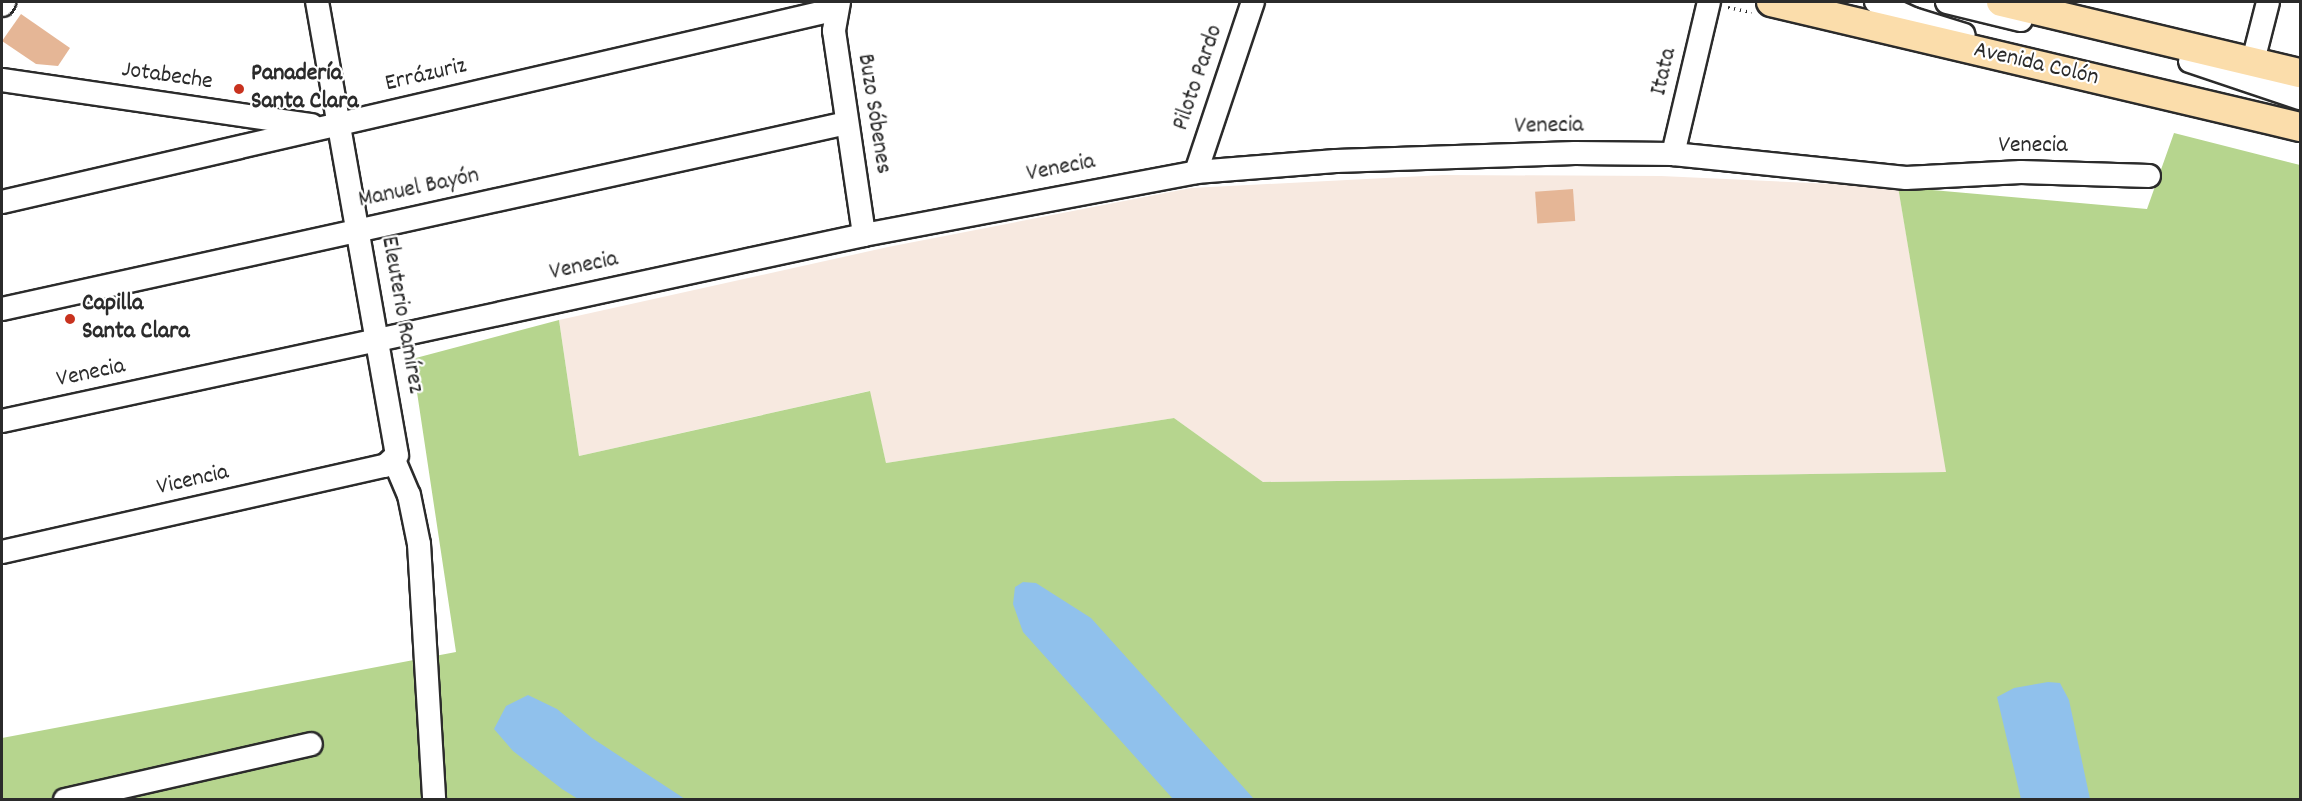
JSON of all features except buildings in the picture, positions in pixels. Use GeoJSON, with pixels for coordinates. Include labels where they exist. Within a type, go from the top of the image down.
{"type":"FeatureCollection","features":[{"type":"Feature","properties":{"kind":"main road","name":"Avenida Colón"},"geometry":{"type":"LineString","coordinates":[[1772,2],[2301,127]]}},
{"type":"Feature","properties":{"kind":"main road"},"geometry":{"type":"LineString","coordinates":[[2001,2],[2301,73]]}},
{"type":"Feature","properties":{"kind":"street","name":"Eleuterio Ramírez"},"geometry":{"type":"LineString","coordinates":[[317,2],[332,125],[358,230],[376,338],[398,445],[394,460]]}},
{"type":"Feature","properties":{"kind":"street"},"geometry":{"type":"LineString","coordinates":[[812,2],[838,5]]}},
{"type":"Feature","properties":{"kind":"street","name":"Piloto Pardo"},"geometry":{"type":"LineString","coordinates":[[1196,172],[1253,2]]}},
{"type":"Feature","properties":{"kind":"street","name":"Itata"},"geometry":{"type":"LineString","coordinates":[[1673,154],[1708,2]]}},
{"type":"Feature","properties":{"kind":"street"},"geometry":{"type":"LineString","coordinates":[[1876,2],[1913,19],[1967,36],[2301,114]]}},
{"type":"Feature","properties":{"kind":"street"},"geometry":{"type":"LineString","coordinates":[[1947,2],[2217,68],[2301,98]]}},
{"type":"Feature","properties":{"kind":"street"},"geometry":{"type":"LineString","coordinates":[[2253,61],[2268,2]]}},
{"type":"Feature","properties":{"kind":"street","name":"Errázuriz"},"geometry":{"type":"LineString","coordinates":[[2,202],[838,5]]}},
{"type":"Feature","properties":{"kind":"street","name":"Buzo Sóbenes"},"geometry":{"type":"LineString","coordinates":[[838,5],[834,31],[864,235]]}},
{"type":"Feature","properties":{"kind":"street","name":"Jotabeche"},"geometry":{"type":"LineString","coordinates":[[2,80],[332,125]]}},
{"type":"Feature","properties":{"kind":"street","name":"Manuel Bayón"},"geometry":{"type":"LineString","coordinates":[[2,309],[847,123]]}},
{"type":"Feature","properties":{"kind":"street","name":"Venecia"},"geometry":{"type":"LineString","coordinates":[[2,421],[376,338],[864,235],[1196,172],[1433,156],[1673,154],[1906,178],[2021,172],[2149,176]]}},
{"type":"Feature","properties":{"kind":"street"},"geometry":{"type":"LineString","coordinates":[[394,460],[409,495],[419,544],[434,800]]}},
{"type":"Feature","properties":{"kind":"street","name":"Vicencia"},"geometry":{"type":"LineString","coordinates":[[2,552],[385,466],[394,460]]}},
{"type":"Feature","properties":{"kind":"street"},"geometry":{"type":"LineString","coordinates":[[65,800],[140,792],[311,744]]}},
{"type":"Feature","properties":{"kind":"shaded area"},"geometry":{"type":"Polygon","coordinates":[[[1443,175],[1661,176],[1898,187],[1947,472],[1263,482],[1174,418],[886,463],[869,391],[579,456],[559,320],[888,247],[1191,188],[1443,175]]]}},
{"type":"Feature","properties":{"kind":"green space"},"geometry":{"type":"Polygon","coordinates":[[[2174,133],[2300,165],[2300,799],[2,800],[2,738],[456,652],[412,359],[559,320],[579,456],[870,391],[886,463],[1174,418],[1263,482],[1946,472],[1898,187],[2147,209],[2174,133]]]}},
{"type":"Feature","properties":{"kind":"water"},"geometry":{"type":"Polygon","coordinates":[[[1023,582],[1036,583],[1091,618],[1254,799],[1173,799],[1023,632],[1013,604],[1015,587],[1023,582]]]}},
{"type":"Feature","properties":{"kind":"water"},"geometry":{"type":"Polygon","coordinates":[[[2048,682],[2060,683],[2069,700],[2090,799],[2021,799],[1997,697],[2014,688],[2048,682]]]}},
{"type":"Feature","properties":{"kind":"water"},"geometry":{"type":"Polygon","coordinates":[[[528,695],[557,709],[592,738],[685,799],[578,799],[562,789],[513,751],[494,729],[506,706],[528,695]]]}},
{"type":"Feature","properties":{"kind":"place","name":"Panadería Santa Clara"},"geometry":{"type":"Point","coordinates":[239,89]}},
{"type":"Feature","properties":{"kind":"place","name":"Capilla Santa Clara"},"geometry":{"type":"Point","coordinates":[70,319]}}]}
